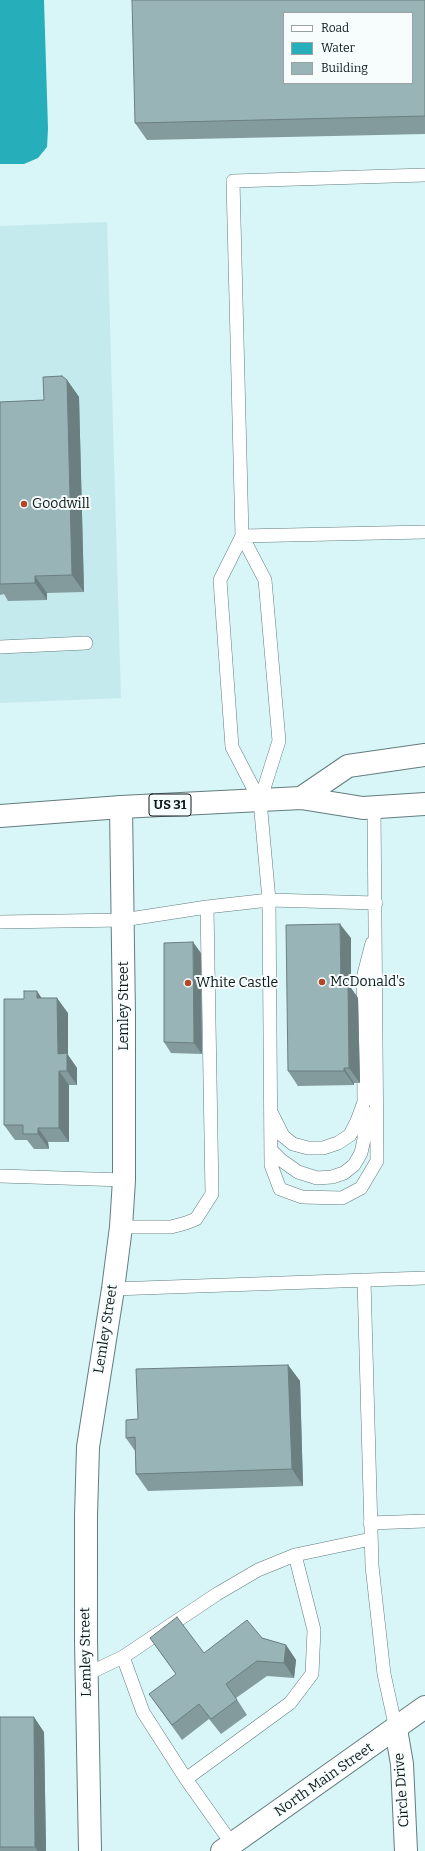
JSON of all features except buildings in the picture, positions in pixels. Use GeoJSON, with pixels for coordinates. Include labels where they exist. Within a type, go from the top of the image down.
{"type":"FeatureCollection","features":[{"type":"Feature","properties":{"kind":"street"},"geometry":{"type":"LineString","coordinates":[[300,798],[348,766],[425,755]]}},
{"type":"Feature","properties":{"kind":"street","name":"US 31"},"geometry":{"type":"LineString","coordinates":[[0,816],[121,807],[300,798],[363,808],[425,804]]}},
{"type":"Feature","properties":{"kind":"street","name":"Lemley Street"},"geometry":{"type":"LineString","coordinates":[[90,1851],[86,1674],[86,1524],[88,1447],[113,1289],[121,1226],[124,1180],[121,807]]}},
{"type":"Feature","properties":{"kind":"street","name":"North Main Street"},"geometry":{"type":"LineString","coordinates":[[227,1847],[396,1729],[425,1707]]}},
{"type":"Feature","properties":{"kind":"street","name":"Circle Drive"},"geometry":{"type":"LineString","coordinates":[[396,1729],[402,1764],[406,1851]]}},
{"type":"Feature","properties":{"kind":"lane"},"geometry":{"type":"LineString","coordinates":[[260,800],[279,741],[265,580],[242,536],[233,181],[425,175]]}},
{"type":"Feature","properties":{"kind":"lane"},"geometry":{"type":"LineString","coordinates":[[242,536],[425,532]]}},
{"type":"Feature","properties":{"kind":"lane"},"geometry":{"type":"LineString","coordinates":[[242,536],[220,580],[232,747],[260,800],[269,900],[271,1165],[280,1189],[302,1197],[342,1198],[361,1188],[377,1161],[374,807]]}},
{"type":"Feature","properties":{"kind":"lane"},"geometry":{"type":"LineString","coordinates":[[0,647],[86,643]]}},
{"type":"Feature","properties":{"kind":"lane"},"geometry":{"type":"LineString","coordinates":[[0,922],[123,920],[207,907],[269,900],[376,903]]}},
{"type":"Feature","properties":{"kind":"lane"},"geometry":{"type":"LineString","coordinates":[[121,1226],[171,1227],[186,1223],[196,1219],[212,1194],[207,907]]}},
{"type":"Feature","properties":{"kind":"lane"},"geometry":{"type":"LineString","coordinates":[[271,1150],[281,1160],[298,1172],[317,1178],[332,1178],[344,1174],[354,1165],[360,1153],[364,1139],[363,978],[376,924]]}},
{"type":"Feature","properties":{"kind":"lane"},"geometry":{"type":"LineString","coordinates":[[271,1113],[283,1136],[293,1144],[308,1148],[322,1148],[338,1143],[350,1135],[358,1121],[364,1102]]}},
{"type":"Feature","properties":{"kind":"lane"},"geometry":{"type":"LineString","coordinates":[[0,1176],[124,1180]]}},
{"type":"Feature","properties":{"kind":"lane"},"geometry":{"type":"LineString","coordinates":[[113,1289],[425,1278]]}},
{"type":"Feature","properties":{"kind":"lane"},"geometry":{"type":"LineString","coordinates":[[364,1280],[371,1539],[384,1674],[396,1729]]}},
{"type":"Feature","properties":{"kind":"lane"},"geometry":{"type":"LineString","coordinates":[[370,1523],[425,1522]]}},
{"type":"Feature","properties":{"kind":"lane"},"geometry":{"type":"LineString","coordinates":[[86,1674],[123,1657],[217,1594],[258,1570],[295,1555],[371,1539]]}},
{"type":"Feature","properties":{"kind":"lane"},"geometry":{"type":"LineString","coordinates":[[186,1780],[290,1703],[312,1674],[314,1630],[295,1555]]}},
{"type":"Feature","properties":{"kind":"lane"},"geometry":{"type":"LineString","coordinates":[[123,1657],[143,1712],[227,1847]]}},
{"type":"Feature","properties":{"kind":"shaded area"},"geometry":{"type":"Polygon","coordinates":[[[107,222],[121,698],[0,703],[0,226],[107,222]]]}},
{"type":"Feature","properties":{"kind":"water"},"geometry":{"type":"Polygon","coordinates":[[[0,0],[44,0],[48,129],[47,147],[38,158],[24,164],[0,164],[0,0]]]}},
{"type":"Feature","properties":{"kind":"place","name":"Goodwill"},"geometry":{"type":"Point","coordinates":[24,504]}},
{"type":"Feature","properties":{"kind":"place","name":"McDonald's"},"geometry":{"type":"Point","coordinates":[322,982]}},
{"type":"Feature","properties":{"kind":"place","name":"White Castle"},"geometry":{"type":"Point","coordinates":[188,983]}}]}
